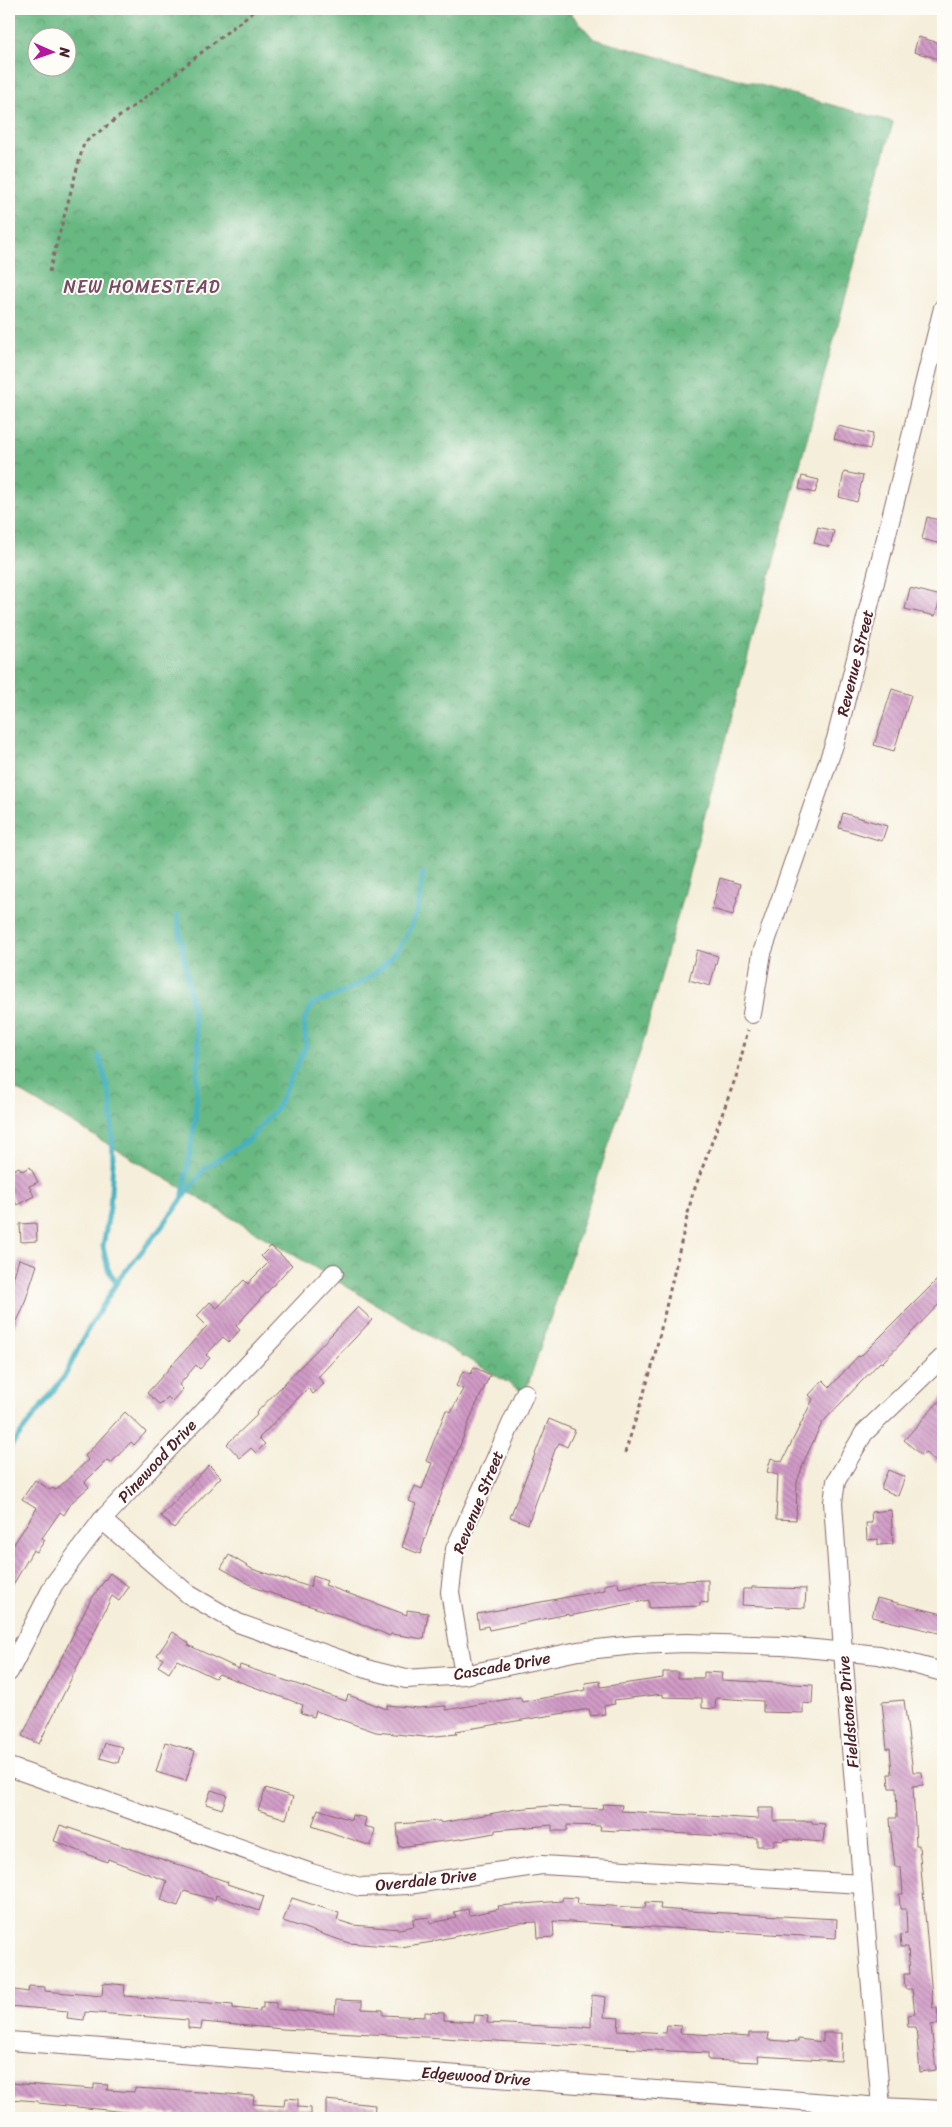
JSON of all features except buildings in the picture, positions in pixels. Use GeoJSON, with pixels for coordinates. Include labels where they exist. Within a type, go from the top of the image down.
{"type":"FeatureCollection","features":[{"type":"Feature","properties":{"kind":"street","name":"Revenue Street"},"geometry":{"type":"LineString","coordinates":[[752,1014],[762,954],[836,739],[943,308]]}},
{"type":"Feature","properties":{"kind":"street","name":"Pinewood Drive"},"geometry":{"type":"LineString","coordinates":[[9,1672],[54,1584],[102,1520],[334,1273]]}},
{"type":"Feature","properties":{"kind":"street","name":"Fieldstone Drive"},"geometry":{"type":"LineString","coordinates":[[881,2107],[843,1652],[833,1502],[836,1481],[864,1433],[943,1357]]}},
{"type":"Feature","properties":{"kind":"street","name":"Revenue Street"},"geometry":{"type":"LineString","coordinates":[[464,1674],[450,1592],[455,1549],[525,1393]]}},
{"type":"Feature","properties":{"kind":"street","name":"Cascade Drive"},"geometry":{"type":"LineString","coordinates":[[102,1520],[188,1594],[238,1623],[370,1670],[406,1679],[464,1674],[578,1651],[636,1645],[724,1643],[783,1646],[879,1655],[943,1672]]}},
{"type":"Feature","properties":{"kind":"street","name":"Overdale Drive"},"geometry":{"type":"LineString","coordinates":[[9,1767],[311,1873],[360,1887],[408,1884],[542,1865],[862,1884]]}},
{"type":"Feature","properties":{"kind":"street","name":"Edgewood Drive"},"geometry":{"type":"LineString","coordinates":[[9,2041],[881,2107],[943,2110]]}},
{"type":"Feature","properties":{"kind":"path"},"geometry":{"type":"LineString","coordinates":[[50,272],[84,143],[147,96],[256,9]]}},
{"type":"Feature","properties":{"kind":"path"},"geometry":{"type":"LineString","coordinates":[[625,1453],[652,1367],[692,1196],[738,1074],[752,1014]]}},
{"type":"Feature","properties":{"kind":"green space"},"geometry":{"type":"Polygon","coordinates":[[[9,9],[567,9],[594,39],[893,122],[642,1046],[525,1393],[9,1085],[9,9]]]}},
{"type":"Feature","properties":{"kind":"waterway"},"geometry":{"type":"LineString","coordinates":[[9,1449],[66,1374],[86,1333],[119,1279],[160,1229],[205,1168],[249,1140],[278,1106],[306,1046],[304,1021],[312,1004],[348,990],[363,981],[389,960],[400,946],[417,911],[423,873]]}},
{"type":"Feature","properties":{"kind":"waterway"},"geometry":{"type":"LineString","coordinates":[[177,916],[199,1050],[195,1122],[183,1195]]}},
{"type":"Feature","properties":{"kind":"waterway"},"geometry":{"type":"LineString","coordinates":[[99,1056],[111,1102],[113,1161],[110,1207],[103,1246],[108,1269],[116,1283]]}},
{"type":"Feature","properties":{"kind":"district","name":"NEW HOMESTEAD"},"geometry":{"type":"Point","coordinates":[142,287]}}]}
